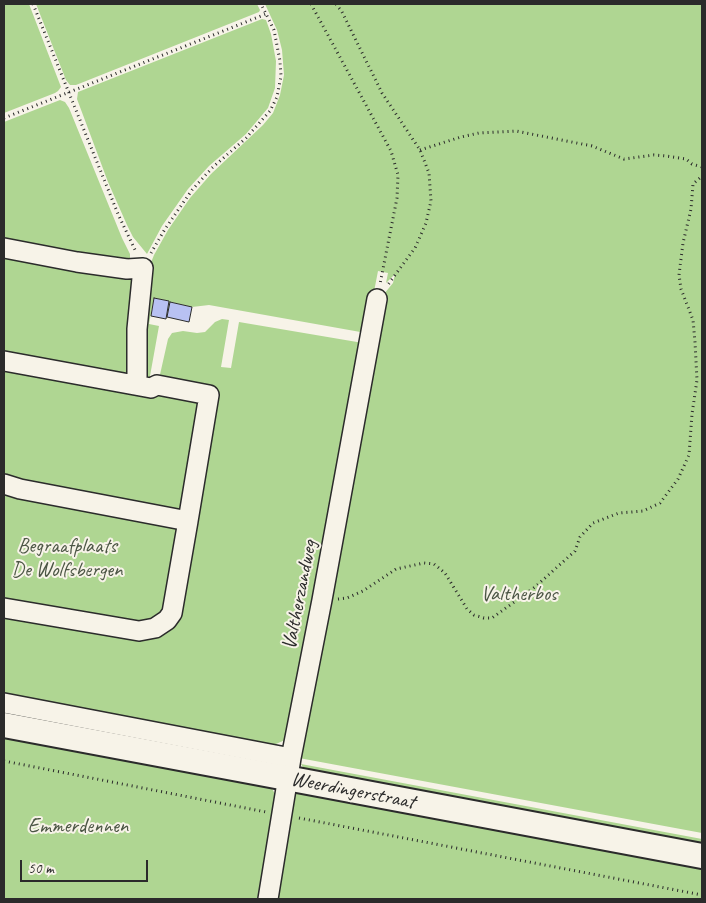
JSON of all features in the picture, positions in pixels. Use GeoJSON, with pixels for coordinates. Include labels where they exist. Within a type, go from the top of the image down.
{"type":"FeatureCollection","features":[{"type":"Feature","properties":{"kind":"main road","name":"Weerdingerstraat"},"geometry":{"type":"LineString","coordinates":[[4,726],[289,769],[702,856]]}},
{"type":"Feature","properties":{"kind":"street"},"geometry":{"type":"LineString","coordinates":[[4,248],[77,262],[127,269],[143,268],[137,329],[137,386]]}},
{"type":"Feature","properties":{"kind":"street","name":"Valtherzandweg"},"geometry":{"type":"LineString","coordinates":[[268,899],[289,769],[378,300]]}},
{"type":"Feature","properties":{"kind":"street"},"geometry":{"type":"LineString","coordinates":[[4,361],[137,386],[151,388],[156,385],[209,395],[172,613],[167,620],[155,628],[139,631],[4,608]]}},
{"type":"Feature","properties":{"kind":"street"},"geometry":{"type":"LineString","coordinates":[[4,484],[20,489],[188,521]]}},
{"type":"Feature","properties":{"kind":"street","name":"Weerdingerstraat"},"geometry":{"type":"LineString","coordinates":[[4,702],[289,769]]}},
{"type":"Feature","properties":{"kind":"path"},"geometry":{"type":"LineString","coordinates":[[33,4],[125,230],[143,268]]}},
{"type":"Feature","properties":{"kind":"path"},"geometry":{"type":"LineString","coordinates":[[143,268],[164,228],[192,190],[212,168],[246,138],[270,111],[276,97],[281,76],[274,30],[261,4]]}},
{"type":"Feature","properties":{"kind":"path"},"geometry":{"type":"LineString","coordinates":[[311,4],[391,151],[398,175],[397,198],[378,300]]}},
{"type":"Feature","properties":{"kind":"path"},"geometry":{"type":"LineString","coordinates":[[336,4],[342,12],[382,93],[420,150],[429,173],[430,210],[414,248],[378,300]]}},
{"type":"Feature","properties":{"kind":"path"},"geometry":{"type":"LineString","coordinates":[[4,118],[266,14]]}},
{"type":"Feature","properties":{"kind":"path"},"geometry":{"type":"LineString","coordinates":[[420,150],[449,140],[479,133],[516,131],[592,146],[624,160],[654,155],[666,156],[686,159],[702,168]]}},
{"type":"Feature","properties":{"kind":"path"},"geometry":{"type":"LineString","coordinates":[[322,600],[347,598],[363,591],[396,569],[434,564],[444,573],[467,609],[474,615],[492,618],[535,587],[575,551],[580,536],[592,523],[618,513],[643,511],[660,503],[678,479],[689,455],[697,380],[696,361],[693,320],[681,289],[679,275],[683,243],[691,209],[693,184],[702,176]]}},
{"type":"Feature","properties":{"kind":"path"},"geometry":{"type":"LineString","coordinates":[[4,761],[702,895]]}},
{"type":"Feature","properties":{"kind":"green space"},"geometry":{"type":"Polygon","coordinates":[[[4,4],[29,4],[61,87],[55,93],[4,113],[4,4]]]}},
{"type":"Feature","properties":{"kind":"green space"},"geometry":{"type":"Polygon","coordinates":[[[36,4],[257,4],[260,10],[76,85],[70,85],[66,80],[36,4]]]}},
{"type":"Feature","properties":{"kind":"green space","name":"Valtherbos"},"geometry":{"type":"Polygon","coordinates":[[[265,4],[702,4],[702,833],[299,758],[384,294],[393,283],[395,274],[386,283],[388,273],[378,271],[366,333],[209,305],[192,307],[171,302],[167,317],[169,301],[154,298],[149,324],[159,326],[150,376],[149,379],[140,375],[150,265],[154,255],[168,230],[190,198],[211,174],[263,125],[273,113],[280,95],[284,75],[282,50],[277,30],[265,4]]]}},
{"type":"Feature","properties":{"kind":"green space"},"geometry":{"type":"Polygon","coordinates":[[[262,19],[266,20],[271,34],[276,61],[275,88],[268,108],[246,134],[209,166],[188,189],[162,226],[147,254],[133,237],[108,182],[77,99],[78,92],[262,19]]]}},
{"type":"Feature","properties":{"kind":"green space"},"geometry":{"type":"Polygon","coordinates":[[[60,100],[65,102],[69,108],[130,254],[128,261],[4,244],[4,122],[60,100]]]}},
{"type":"Feature","properties":{"kind":"green space"},"geometry":{"type":"Polygon","coordinates":[[[4,252],[135,274],[133,377],[4,357],[4,252]]]}},
{"type":"Feature","properties":{"kind":"green space"},"geometry":{"type":"Polygon","coordinates":[[[222,319],[229,320],[221,367],[231,368],[239,322],[363,343],[285,740],[268,745],[4,696],[4,612],[162,628],[215,391],[159,379],[168,339],[172,333],[183,331],[205,332],[215,322],[222,319]]]}},
{"type":"Feature","properties":{"kind":"green space"},"geometry":{"type":"Polygon","coordinates":[[[4,364],[201,395],[186,515],[4,481],[4,364]]]}},
{"type":"Feature","properties":{"kind":"green space","name":"Begraafplaats De Wolfsbergen"},"geometry":{"type":"Polygon","coordinates":[[[4,488],[185,523],[171,602],[154,624],[4,604],[4,488]]]}},
{"type":"Feature","properties":{"kind":"green space","name":"Emmerdennen"},"geometry":{"type":"Polygon","coordinates":[[[4,734],[271,787],[278,799],[302,791],[702,865],[702,899],[4,899],[4,734]]]}},
{"type":"Feature","properties":{"kind":"green space"},"geometry":{"type":"Polygon","coordinates":[[[301,764],[702,839],[702,847],[304,769],[301,764]]]}},
{"type":"Feature","properties":{"kind":"building"},"geometry":{"type":"Polygon","coordinates":[[[154,298],[169,301],[166,319],[151,316],[154,298]]]}},
{"type":"Feature","properties":{"kind":"building"},"geometry":{"type":"Polygon","coordinates":[[[170,302],[192,307],[189,322],[167,317],[170,302]]]}}]}
